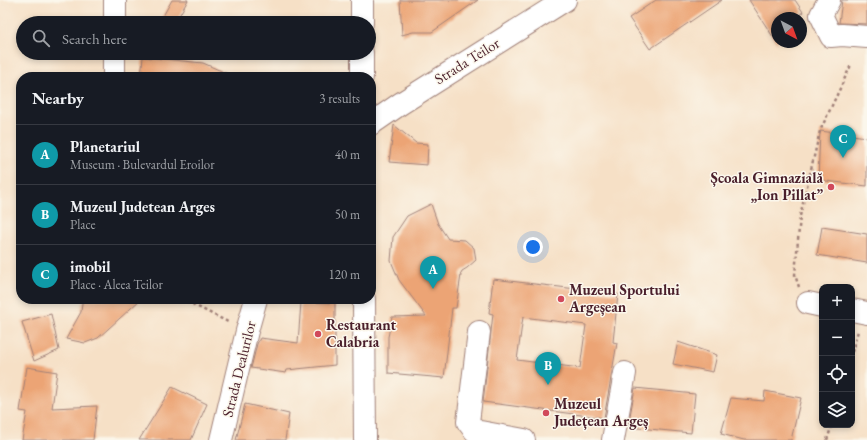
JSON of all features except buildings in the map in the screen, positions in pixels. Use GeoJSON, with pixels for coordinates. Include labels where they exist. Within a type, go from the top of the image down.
{"type":"FeatureCollection","features":[{"type":"Feature","properties":{"kind":"street"},"geometry":{"type":"LineString","coordinates":[[115,0],[115,16]]}},
{"type":"Feature","properties":{"kind":"street"},"geometry":{"type":"LineString","coordinates":[[362,0],[362,16]]}},
{"type":"Feature","properties":{"kind":"street","name":"Strada Teilor"},"geometry":{"type":"LineString","coordinates":[[376,121],[565,0]]}},
{"type":"Feature","properties":{"kind":"street"},"geometry":{"type":"LineString","coordinates":[[821,5],[831,36],[842,35],[867,37]]}},
{"type":"Feature","properties":{"kind":"street"},"geometry":{"type":"LineString","coordinates":[[114,60],[114,72]]}},
{"type":"Feature","properties":{"kind":"street"},"geometry":{"type":"LineString","coordinates":[[362,60],[362,72]]}},
{"type":"Feature","properties":{"kind":"street","name":"Strada Dealurilor"},"geometry":{"type":"LineString","coordinates":[[222,440],[255,304]]}},
{"type":"Feature","properties":{"kind":"street"},"geometry":{"type":"LineString","coordinates":[[364,304],[365,440]]}},
{"type":"Feature","properties":{"kind":"street"},"geometry":{"type":"LineString","coordinates":[[855,311],[867,313]]}},
{"type":"Feature","properties":{"kind":"street"},"geometry":{"type":"LineString","coordinates":[[479,332],[468,422],[475,431],[524,440]]}},
{"type":"Feature","properties":{"kind":"street"},"geometry":{"type":"LineString","coordinates":[[613,440],[625,373]]}},
{"type":"Feature","properties":{"kind":"path"},"geometry":{"type":"LineString","coordinates":[[815,304],[800,292],[795,275],[800,216],[820,132],[851,65]]}},
{"type":"Feature","properties":{"kind":"path"},"geometry":{"type":"LineString","coordinates":[[192,304],[247,332]]}},
{"type":"Feature","properties":{"kind":"path"},"geometry":{"type":"LineString","coordinates":[[828,440],[831,428]]}},
{"type":"Feature","properties":{"kind":"place","name":"imobil"},"geometry":{"type":"Point","coordinates":[843,158]}},
{"type":"Feature","properties":{"kind":"place","name":"Școala Gimnazială „Ion Pillat”"},"geometry":{"type":"Point","coordinates":[831,187]}},
{"type":"Feature","properties":{"kind":"place","name":"Planetariul"},"geometry":{"type":"Point","coordinates":[433,289]}},
{"type":"Feature","properties":{"kind":"place","name":"Muzeul Sportului Argeșean"},"geometry":{"type":"Point","coordinates":[561,299]}},
{"type":"Feature","properties":{"kind":"place","name":"Restaurant Calabria"},"geometry":{"type":"Point","coordinates":[318,334]}},
{"type":"Feature","properties":{"kind":"place","name":"Muzeul Judetean Arges"},"geometry":{"type":"Point","coordinates":[548,385]}},
{"type":"Feature","properties":{"kind":"place","name":"Muzeul Județean Argeș"},"geometry":{"type":"Point","coordinates":[546,413]}}]}
